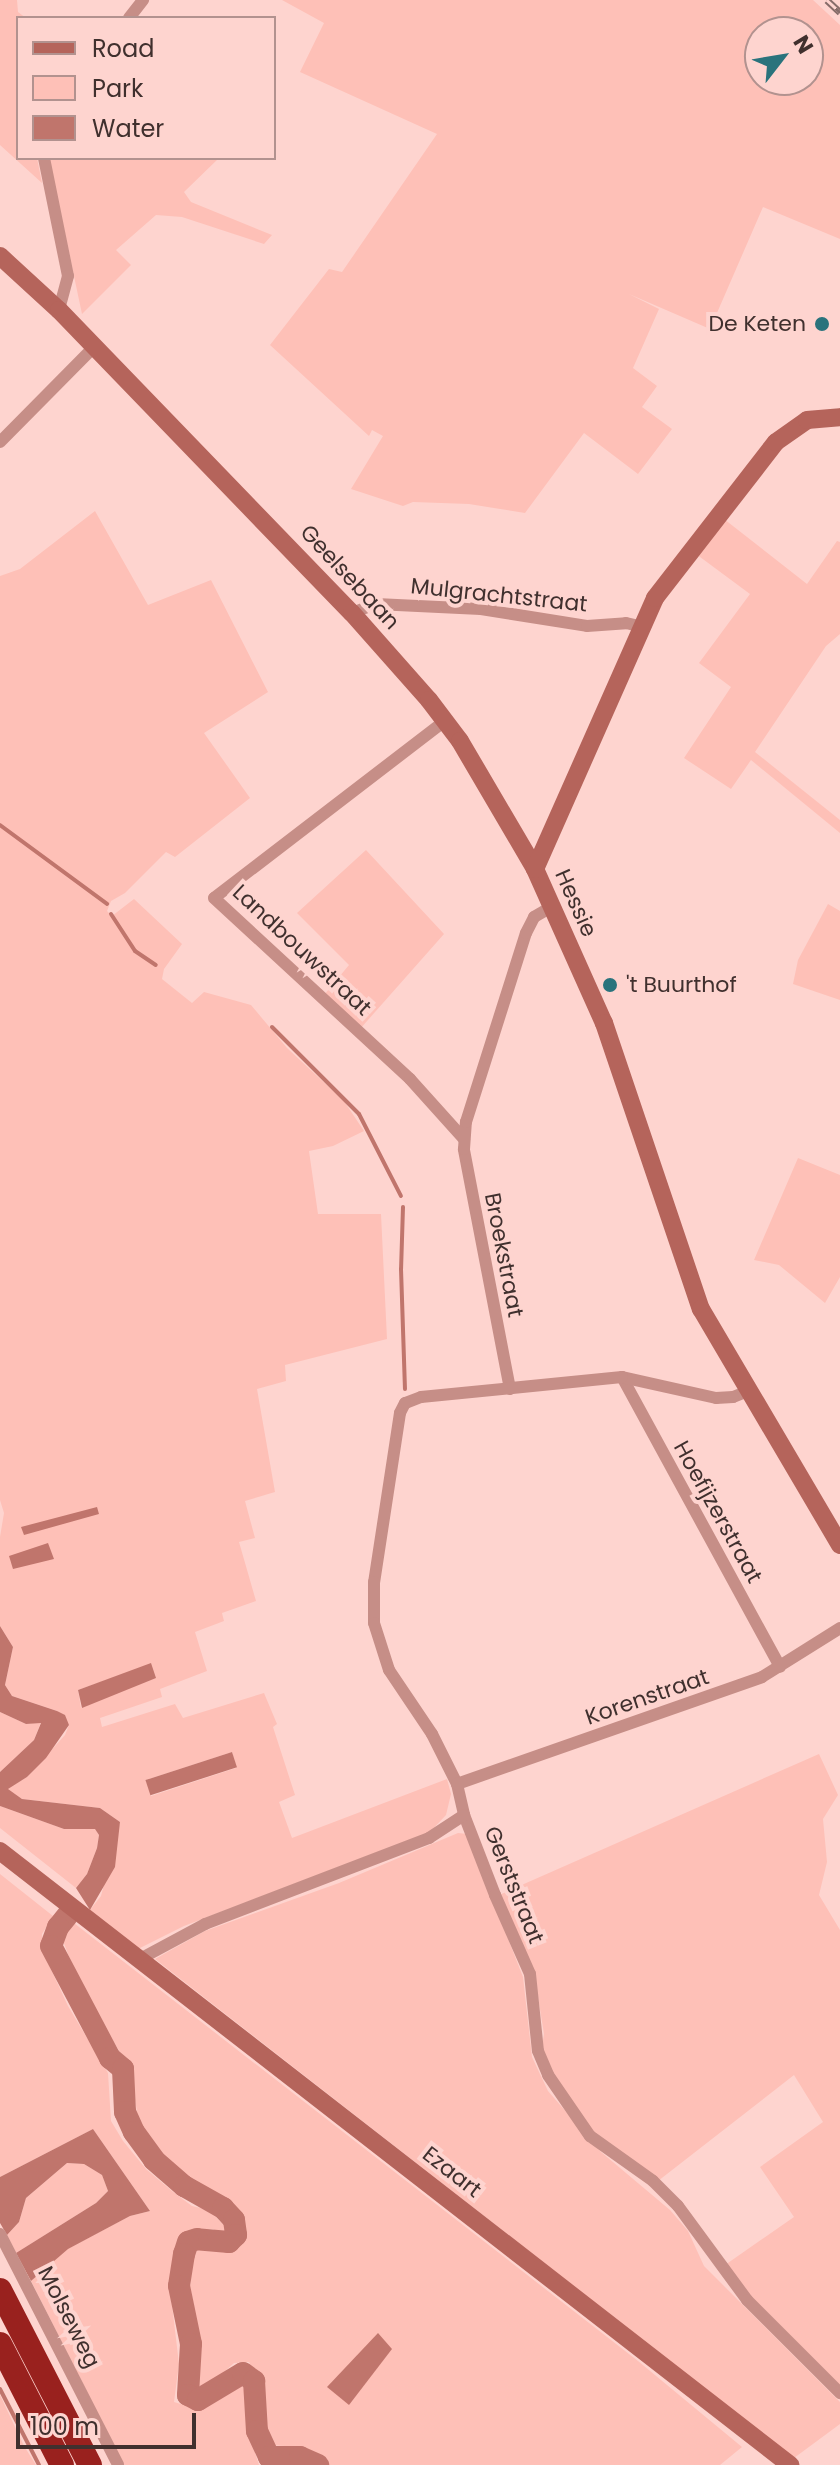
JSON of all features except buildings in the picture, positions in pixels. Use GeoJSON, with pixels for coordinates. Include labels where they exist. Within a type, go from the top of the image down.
{"type":"FeatureCollection","features":[{"type":"Feature","properties":{"kind":"highway"},"geometry":{"type":"LineString","coordinates":[[0,2290],[90,2465]]}},
{"type":"Feature","properties":{"kind":"highway"},"geometry":{"type":"LineString","coordinates":[[0,2344],[62,2465]]}},
{"type":"Feature","properties":{"kind":"street"},"geometry":{"type":"LineString","coordinates":[[131,16],[143,0]]}},
{"type":"Feature","properties":{"kind":"street"},"geometry":{"type":"LineString","coordinates":[[44,160],[68,276],[59,310]]}},
{"type":"Feature","properties":{"kind":"street","name":"Geelsebaan"},"geometry":{"type":"LineString","coordinates":[[0,256],[95,346],[352,613],[446,720],[535,869]]}},
{"type":"Feature","properties":{"kind":"street"},"geometry":{"type":"LineString","coordinates":[[0,442],[95,346]]}},
{"type":"Feature","properties":{"kind":"street","name":"Hessie"},"geometry":{"type":"LineString","coordinates":[[840,417],[807,420],[776,442],[655,598],[535,869],[609,1035],[692,1289],[748,1391],[840,1545]]}},
{"type":"Feature","properties":{"kind":"street","name":"Mulgrachtstraat"},"geometry":{"type":"LineString","coordinates":[[352,613],[376,604],[481,609],[587,626],[626,623],[643,627]]}},
{"type":"Feature","properties":{"kind":"street","name":"Landbouwstraat"},"geometry":{"type":"LineString","coordinates":[[446,720],[214,898],[410,1079],[464,1139]]}},
{"type":"Feature","properties":{"kind":"street","name":"Broekstraat"},"geometry":{"type":"LineString","coordinates":[[510,1389],[464,1139],[469,1103],[526,933],[534,917],[551,907]]}},
{"type":"Feature","properties":{"kind":"street"},"geometry":{"type":"LineString","coordinates":[[510,1389],[622,1377],[716,1398],[733,1397],[748,1391]]}},
{"type":"Feature","properties":{"kind":"street","name":"Hoefijzerstraat"},"geometry":{"type":"LineString","coordinates":[[622,1377],[780,1667]]}},
{"type":"Feature","properties":{"kind":"street","name":"Gerststraat"},"geometry":{"type":"LineString","coordinates":[[510,1389],[421,1397],[405,1403],[400,1413],[374,1582],[374,1623],[389,1670],[432,1734],[457,1784],[464,1815],[530,1974],[538,2051],[570,2110],[599,2144],[653,2181],[678,2206],[747,2300],[840,2393]]}},
{"type":"Feature","properties":{"kind":"street","name":"Korenstraat"},"geometry":{"type":"LineString","coordinates":[[457,1784],[741,1685],[780,1667],[840,1628]]}},
{"type":"Feature","properties":{"kind":"street"},"geometry":{"type":"LineString","coordinates":[[140,1959],[205,1924],[429,1838],[464,1815]]}},
{"type":"Feature","properties":{"kind":"street","name":"Ezaart"},"geometry":{"type":"LineString","coordinates":[[0,1851],[790,2465]]}},
{"type":"Feature","properties":{"kind":"street","name":"Molseweg"},"geometry":{"type":"LineString","coordinates":[[0,2234],[118,2465]]}},
{"type":"Feature","properties":{"kind":"green space"},"geometry":{"type":"Polygon","coordinates":[[[0,0],[17,0],[18,12],[23,16],[16,16],[16,159],[0,145],[0,0]]]}},
{"type":"Feature","properties":{"kind":"green space"},"geometry":{"type":"Polygon","coordinates":[[[282,0],[813,0],[840,25],[840,239],[763,207],[710,329],[629,294],[659,309],[633,368],[657,386],[642,407],[672,429],[638,474],[584,433],[525,513],[469,504],[413,502],[403,506],[351,489],[383,436],[372,430],[369,436],[270,345],[329,269],[342,272],[437,134],[300,72],[324,23],[282,0]]]}},
{"type":"Feature","properties":{"kind":"green space"},"geometry":{"type":"Polygon","coordinates":[[[17,160],[37,160],[42,183],[17,160]]]}},
{"type":"Feature","properties":{"kind":"green space"},"geometry":{"type":"Polygon","coordinates":[[[49,160],[217,160],[184,192],[191,202],[272,235],[264,244],[182,217],[156,215],[116,250],[131,265],[82,314],[49,160]]]}},
{"type":"Feature","properties":{"kind":"green space"},"geometry":{"type":"Polygon","coordinates":[[[95,511],[148,605],[211,580],[268,692],[204,733],[250,798],[175,857],[166,852],[125,893],[111,901],[107,911],[112,916],[134,899],[182,944],[164,969],[162,979],[192,1003],[204,992],[251,1005],[287,1048],[344,1101],[364,1131],[333,1146],[309,1151],[318,1214],[381,1214],[387,1339],[285,1365],[286,1381],[257,1389],[275,1492],[245,1501],[255,1538],[239,1542],[256,1601],[222,1613],[224,1621],[195,1632],[207,1671],[160,1689],[162,1697],[100,1718],[102,1727],[175,1704],[183,1718],[264,1693],[277,1724],[273,1727],[295,1795],[279,1802],[292,1838],[447,1779],[451,1794],[446,1815],[430,1832],[184,1926],[138,1949],[90,1910],[101,1896],[120,1822],[100,1808],[22,1799],[7,1789],[27,1777],[65,1735],[69,1725],[57,1711],[12,1696],[5,1685],[13,1647],[0,1626],[0,1537],[4,1513],[0,1500],[0,576],[20,569],[95,511]],[[152,1664],[78,1690],[81,1708],[88,1705],[152,1664]],[[232,1752],[146,1780],[151,1796],[236,1768],[232,1752]]]}},
{"type":"Feature","properties":{"kind":"green space"},"geometry":{"type":"Polygon","coordinates":[[[724,519],[807,584],[837,541],[840,542],[840,634],[826,646],[755,752],[840,820],[840,833],[751,760],[731,789],[684,758],[731,687],[699,663],[750,594],[696,554],[724,519]]]}},
{"type":"Feature","properties":{"kind":"green space"},"geometry":{"type":"Polygon","coordinates":[[[366,850],[444,934],[360,1029],[324,995],[349,965],[297,913],[366,850]]]}},
{"type":"Feature","properties":{"kind":"green space"},"geometry":{"type":"Polygon","coordinates":[[[828,904],[840,911],[840,1000],[793,984],[798,960],[828,904]]]}},
{"type":"Feature","properties":{"kind":"green space"},"geometry":{"type":"Polygon","coordinates":[[[798,1158],[840,1175],[840,1277],[825,1303],[779,1265],[754,1260],[798,1158]]]}},
{"type":"Feature","properties":{"kind":"green space"},"geometry":{"type":"Polygon","coordinates":[[[0,1712],[26,1724],[41,1722],[34,1740],[0,1772],[0,1712]]]}},
{"type":"Feature","properties":{"kind":"green space"},"geometry":{"type":"Polygon","coordinates":[[[819,1754],[838,1795],[823,1819],[827,1862],[819,1895],[840,1930],[840,2386],[740,2285],[725,2265],[794,2217],[760,2167],[823,2122],[794,2075],[658,2181],[590,2130],[552,2074],[542,2046],[544,2034],[534,1972],[499,1895],[819,1754]]]}},
{"type":"Feature","properties":{"kind":"green space"},"geometry":{"type":"Polygon","coordinates":[[[0,1806],[64,1829],[95,1828],[99,1835],[97,1848],[87,1874],[76,1888],[0,1828],[0,1806]]]}},
{"type":"Feature","properties":{"kind":"green space"},"geometry":{"type":"Polygon","coordinates":[[[458,1833],[467,1834],[523,1977],[532,2057],[548,2091],[601,2152],[670,2210],[688,2231],[704,2266],[840,2402],[840,2424],[794,2458],[155,1959],[205,1931],[339,1883],[458,1833]]]}},
{"type":"Feature","properties":{"kind":"green space"},"geometry":{"type":"Polygon","coordinates":[[[0,1874],[53,1916],[42,1934],[43,1952],[68,2006],[108,2073],[111,2121],[123,2141],[146,2169],[172,2191],[192,2206],[209,2210],[228,2229],[220,2234],[213,2229],[193,2229],[173,2258],[170,2288],[179,2364],[174,2402],[201,2410],[244,2383],[247,2427],[259,2465],[124,2465],[31,2281],[67,2249],[130,2216],[150,2211],[93,2129],[0,2177],[0,1874]]]}},
{"type":"Feature","properties":{"kind":"green space"},"geometry":{"type":"Polygon","coordinates":[[[70,1920],[638,2361],[742,2447],[720,2465],[326,2465],[315,2453],[302,2447],[268,2445],[261,2393],[249,2362],[234,2363],[205,2389],[191,2385],[196,2354],[189,2306],[194,2306],[190,2287],[193,2257],[197,2248],[228,2248],[240,2240],[242,2223],[217,2194],[202,2190],[180,2175],[139,2124],[130,2069],[91,2004],[62,1938],[70,1920]]]}},
{"type":"Feature","properties":{"kind":"green space"},"geometry":{"type":"Polygon","coordinates":[[[67,2163],[84,2164],[102,2175],[108,2191],[96,2203],[16,2253],[7,2235],[19,2222],[26,2198],[67,2163]]]}},
{"type":"Feature","properties":{"kind":"green space"},"geometry":{"type":"Polygon","coordinates":[[[0,2395],[24,2446],[36,2465],[0,2465],[0,2395]]]}},
{"type":"Feature","properties":{"kind":"water"},"geometry":{"type":"Polygon","coordinates":[[[97,1507],[99,1514],[24,1535],[21,1527],[97,1507]]]}},
{"type":"Feature","properties":{"kind":"water"},"geometry":{"type":"Polygon","coordinates":[[[48,1543],[54,1559],[13,1569],[9,1556],[48,1543]]]}},
{"type":"Feature","properties":{"kind":"water"},"geometry":{"type":"Polygon","coordinates":[[[0,1626],[13,1647],[5,1685],[12,1696],[65,1715],[69,1725],[46,1758],[27,1777],[8,1789],[22,1799],[100,1808],[120,1822],[115,1867],[90,1910],[76,1888],[87,1874],[97,1848],[99,1835],[95,1829],[64,1829],[0,1806],[0,1772],[34,1740],[41,1723],[26,1724],[0,1712],[0,1626]]]}},
{"type":"Feature","properties":{"kind":"water"},"geometry":{"type":"Polygon","coordinates":[[[151,1663],[156,1678],[82,1708],[78,1690],[151,1663]]]}},
{"type":"Feature","properties":{"kind":"water"},"geometry":{"type":"Polygon","coordinates":[[[232,1752],[237,1767],[150,1795],[145,1780],[232,1752]]]}},
{"type":"Feature","properties":{"kind":"water"},"geometry":{"type":"Polygon","coordinates":[[[93,2129],[150,2211],[130,2216],[68,2249],[31,2281],[16,2253],[96,2203],[108,2191],[102,2175],[84,2164],[67,2163],[26,2198],[19,2222],[7,2235],[0,2223],[0,2177],[93,2129]]]}},
{"type":"Feature","properties":{"kind":"water"},"geometry":{"type":"Polygon","coordinates":[[[378,2333],[392,2349],[349,2405],[327,2387],[378,2333]]]}},
{"type":"Feature","properties":{"kind":"waterway"},"geometry":{"type":"LineString","coordinates":[[0,825],[107,904]]}},
{"type":"Feature","properties":{"kind":"waterway"},"geometry":{"type":"LineString","coordinates":[[111,914],[135,951],[156,965]]}},
{"type":"Feature","properties":{"kind":"waterway"},"geometry":{"type":"LineString","coordinates":[[272,1027],[359,1114],[401,1196]]}},
{"type":"Feature","properties":{"kind":"waterway"},"geometry":{"type":"LineString","coordinates":[[403,1207],[401,1269],[405,1389]]}},
{"type":"Feature","properties":{"kind":"waterway"},"geometry":{"type":"LineString","coordinates":[[67,1916],[58,1927],[51,1946],[110,2058],[123,2069],[125,2112],[134,2132],[154,2160],[184,2186],[223,2208],[234,2220],[236,2235],[229,2242],[197,2239],[188,2242],[184,2254],[179,2286],[191,2344],[188,2395],[198,2400],[243,2373],[254,2381],[257,2431],[269,2457],[300,2457],[318,2465]]}},
{"type":"Feature","properties":{"kind":"waterway"},"geometry":{"type":"LineString","coordinates":[[0,2389],[39,2465]]}},
{"type":"Feature","properties":{"kind":"railway"},"geometry":{"type":"LineString","coordinates":[[827,0],[840,12]]}},
{"type":"Feature","properties":{"kind":"place","name":"De Keten"},"geometry":{"type":"Point","coordinates":[822,324]}},
{"type":"Feature","properties":{"kind":"place","name":"'t Buurthof"},"geometry":{"type":"Point","coordinates":[610,985]}}]}
